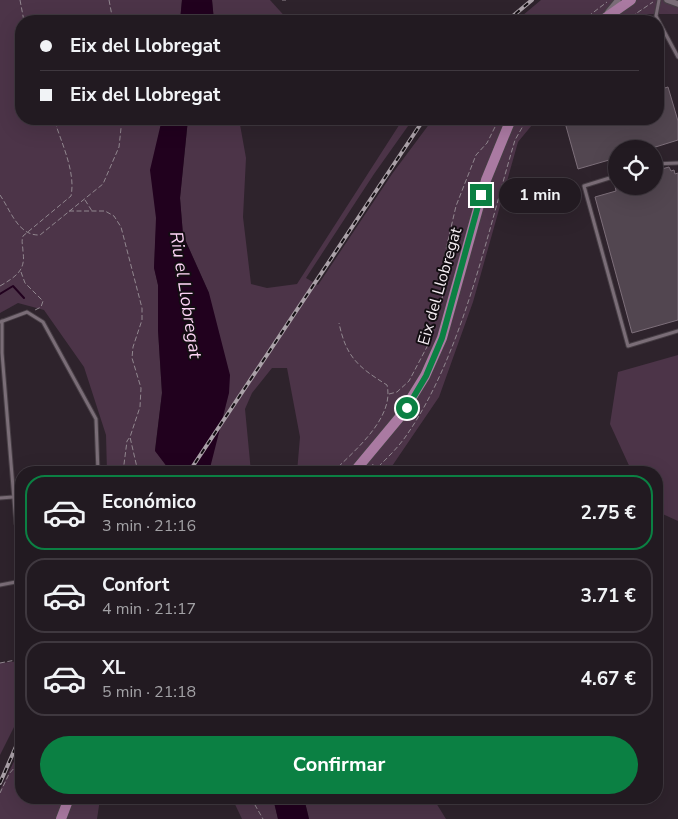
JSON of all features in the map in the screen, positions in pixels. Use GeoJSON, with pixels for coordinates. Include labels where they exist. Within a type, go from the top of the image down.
{"type":"FeatureCollection","features":[{"type":"Feature","properties":{"kind":"highway"},"geometry":{"type":"LineString","coordinates":[[611,15],[632,0]]}},
{"type":"Feature","properties":{"kind":"highway","name":"Eix del Llobregat"},"geometry":{"type":"LineString","coordinates":[[359,466],[399,418],[426,376],[442,338],[486,180],[509,125]]}},
{"type":"Feature","properties":{"kind":"highway"},"geometry":{"type":"LineString","coordinates":[[61,819],[67,804]]}},
{"type":"Feature","properties":{"kind":"street"},"geometry":{"type":"LineString","coordinates":[[607,15],[618,0]]}},
{"type":"Feature","properties":{"kind":"street"},"geometry":{"type":"LineString","coordinates":[[667,0],[678,4]]}},
{"type":"Feature","properties":{"kind":"lane"},"geometry":{"type":"LineString","coordinates":[[656,15],[657,0]]}},
{"type":"Feature","properties":{"kind":"lane"},"geometry":{"type":"LineString","coordinates":[[664,31],[678,57]]}},
{"type":"Feature","properties":{"kind":"lane"},"geometry":{"type":"LineString","coordinates":[[663,164],[678,163]]}},
{"type":"Feature","properties":{"kind":"lane"},"geometry":{"type":"LineString","coordinates":[[608,178],[584,186],[628,346],[678,331]]}},
{"type":"Feature","properties":{"kind":"lane"},"geometry":{"type":"LineString","coordinates":[[15,515],[1,322],[27,312],[43,322],[96,419],[98,466]]}},
{"type":"Feature","properties":{"kind":"lane"},"geometry":{"type":"LineString","coordinates":[[0,498],[13,497]]}},
{"type":"Feature","properties":{"kind":"lane"},"geometry":{"type":"LineString","coordinates":[[0,584],[15,582]]}},
{"type":"Feature","properties":{"kind":"path"},"geometry":{"type":"LineString","coordinates":[[20,0],[23,15]]}},
{"type":"Feature","properties":{"kind":"path"},"geometry":{"type":"LineString","coordinates":[[110,0],[112,15]]}},
{"type":"Feature","properties":{"kind":"path"},"geometry":{"type":"LineString","coordinates":[[590,15],[610,0]]}},
{"type":"Feature","properties":{"kind":"path"},"geometry":{"type":"LineString","coordinates":[[634,15],[657,0]]}},
{"type":"Feature","properties":{"kind":"path"},"geometry":{"type":"LineString","coordinates":[[0,286],[21,271],[24,262],[21,241],[25,233],[71,196],[73,188],[71,174],[56,125]]}},
{"type":"Feature","properties":{"kind":"path"},"geometry":{"type":"LineString","coordinates":[[0,194],[25,233],[40,235],[103,184],[119,147],[121,125]]}},
{"type":"Feature","properties":{"kind":"path"},"geometry":{"type":"LineString","coordinates":[[389,394],[397,392],[409,381],[428,343],[447,281],[444,258],[456,206],[476,155],[487,143],[497,125]]}},
{"type":"Feature","properties":{"kind":"path"},"geometry":{"type":"LineString","coordinates":[[84,199],[92,212]]}},
{"type":"Feature","properties":{"kind":"path"},"geometry":{"type":"LineString","coordinates":[[69,211],[105,211],[114,216],[120,227],[142,308],[142,320],[133,347],[132,358],[141,388],[140,407],[125,448],[124,466]]}},
{"type":"Feature","properties":{"kind":"path"},"geometry":{"type":"LineString","coordinates":[[21,271],[25,282],[43,301],[41,307],[27,312]]}},
{"type":"Feature","properties":{"kind":"path"},"geometry":{"type":"LineString","coordinates":[[339,323],[342,337],[352,360],[364,371],[387,385],[389,394],[373,432],[339,466]]}},
{"type":"Feature","properties":{"kind":"path"},"geometry":{"type":"LineString","coordinates":[[130,437],[137,466]]}},
{"type":"Feature","properties":{"kind":"path"},"geometry":{"type":"LineString","coordinates":[[0,663],[15,660]]}},
{"type":"Feature","properties":{"kind":"path"},"geometry":{"type":"LineString","coordinates":[[0,793],[9,774],[15,767]]}},
{"type":"Feature","properties":{"kind":"path"},"geometry":{"type":"LineString","coordinates":[[254,804],[263,819]]}},
{"type":"Feature","properties":{"kind":"shaded area"},"geometry":{"type":"Polygon","coordinates":[[[0,0],[182,0],[181,15],[15,15],[15,125],[162,125],[154,267],[158,285],[158,330],[162,393],[155,450],[167,466],[107,466],[106,435],[84,367],[44,310],[18,303],[0,313],[0,0]]]}},
{"type":"Feature","properties":{"kind":"shaded area"},"geometry":{"type":"Polygon","coordinates":[[[212,0],[270,0],[284,15],[213,15],[212,0]]]}},
{"type":"Feature","properties":{"kind":"shaded area"},"geometry":{"type":"Polygon","coordinates":[[[541,0],[678,0],[678,14],[523,15],[541,0]]]}},
{"type":"Feature","properties":{"kind":"shaded area"},"geometry":{"type":"Polygon","coordinates":[[[187,125],[240,125],[246,158],[243,217],[251,284],[267,288],[297,284],[399,125],[409,125],[374,174],[306,278],[318,285],[392,174],[429,125],[532,125],[518,142],[473,302],[439,397],[392,466],[298,466],[300,437],[287,368],[272,368],[252,393],[245,409],[250,466],[209,466],[209,293],[183,235],[180,198],[187,125]]]}},
{"type":"Feature","properties":{"kind":"shaded area"},"geometry":{"type":"Polygon","coordinates":[[[678,355],[678,521],[663,514],[663,466],[629,466],[610,424],[618,372],[678,355]]]}},
{"type":"Feature","properties":{"kind":"shaded area"},"geometry":{"type":"Polygon","coordinates":[[[15,662],[15,725],[0,755],[0,663],[15,662]]]}},
{"type":"Feature","properties":{"kind":"shaded area"},"geometry":{"type":"Polygon","coordinates":[[[15,759],[15,804],[99,804],[97,819],[0,819],[0,790],[15,759]]]}},
{"type":"Feature","properties":{"kind":"shaded area"},"geometry":{"type":"Polygon","coordinates":[[[235,804],[274,804],[278,819],[242,819],[235,804]]]}},
{"type":"Feature","properties":{"kind":"shaded area"},"geometry":{"type":"Polygon","coordinates":[[[305,804],[437,804],[446,819],[309,819],[305,804]]]}},
{"type":"Feature","properties":{"kind":"water"},"geometry":{"type":"Polygon","coordinates":[[[182,0],[212,0],[213,15],[181,15],[182,0]]]}},
{"type":"Feature","properties":{"kind":"water","name":"Riu el Llobregat"},"geometry":{"type":"Polygon","coordinates":[[[161,125],[187,125],[180,198],[183,235],[209,293],[230,375],[229,393],[211,466],[166,466],[155,451],[162,393],[158,330],[158,285],[154,268],[156,218],[150,170],[161,125]]]}},
{"type":"Feature","properties":{"kind":"water"},"geometry":{"type":"Polygon","coordinates":[[[274,804],[305,804],[309,819],[278,819],[274,804]]]}},
{"type":"Feature","properties":{"kind":"building"},"geometry":{"type":"Polygon","coordinates":[[[668,87],[678,121],[678,140],[663,145],[663,140],[608,140],[608,160],[578,169],[566,125],[664,125],[664,88],[668,87]]]}},
{"type":"Feature","properties":{"kind":"building"},"geometry":{"type":"Polygon","coordinates":[[[669,167],[671,171],[674,170],[675,174],[678,173],[678,320],[632,333],[595,197],[608,193],[608,195],[663,195],[663,169],[669,167]]]}},
{"type":"Feature","properties":{"kind":"waterway"},"geometry":{"type":"LineString","coordinates":[[0,294],[13,286],[24,298]]}},
{"type":"Feature","properties":{"kind":"railway"},"geometry":{"type":"LineString","coordinates":[[514,15],[532,0]]}},
{"type":"Feature","properties":{"kind":"railway"},"geometry":{"type":"LineString","coordinates":[[193,466],[420,125]]}},
{"type":"Feature","properties":{"kind":"railway"},"geometry":{"type":"LineString","coordinates":[[0,783],[15,749]]}},
{"type":"Feature","properties":{"kind":"route"},"geometry":{"type":"LineString","coordinates":[[407,408],[426,376],[442,338],[481,195]]}}]}
